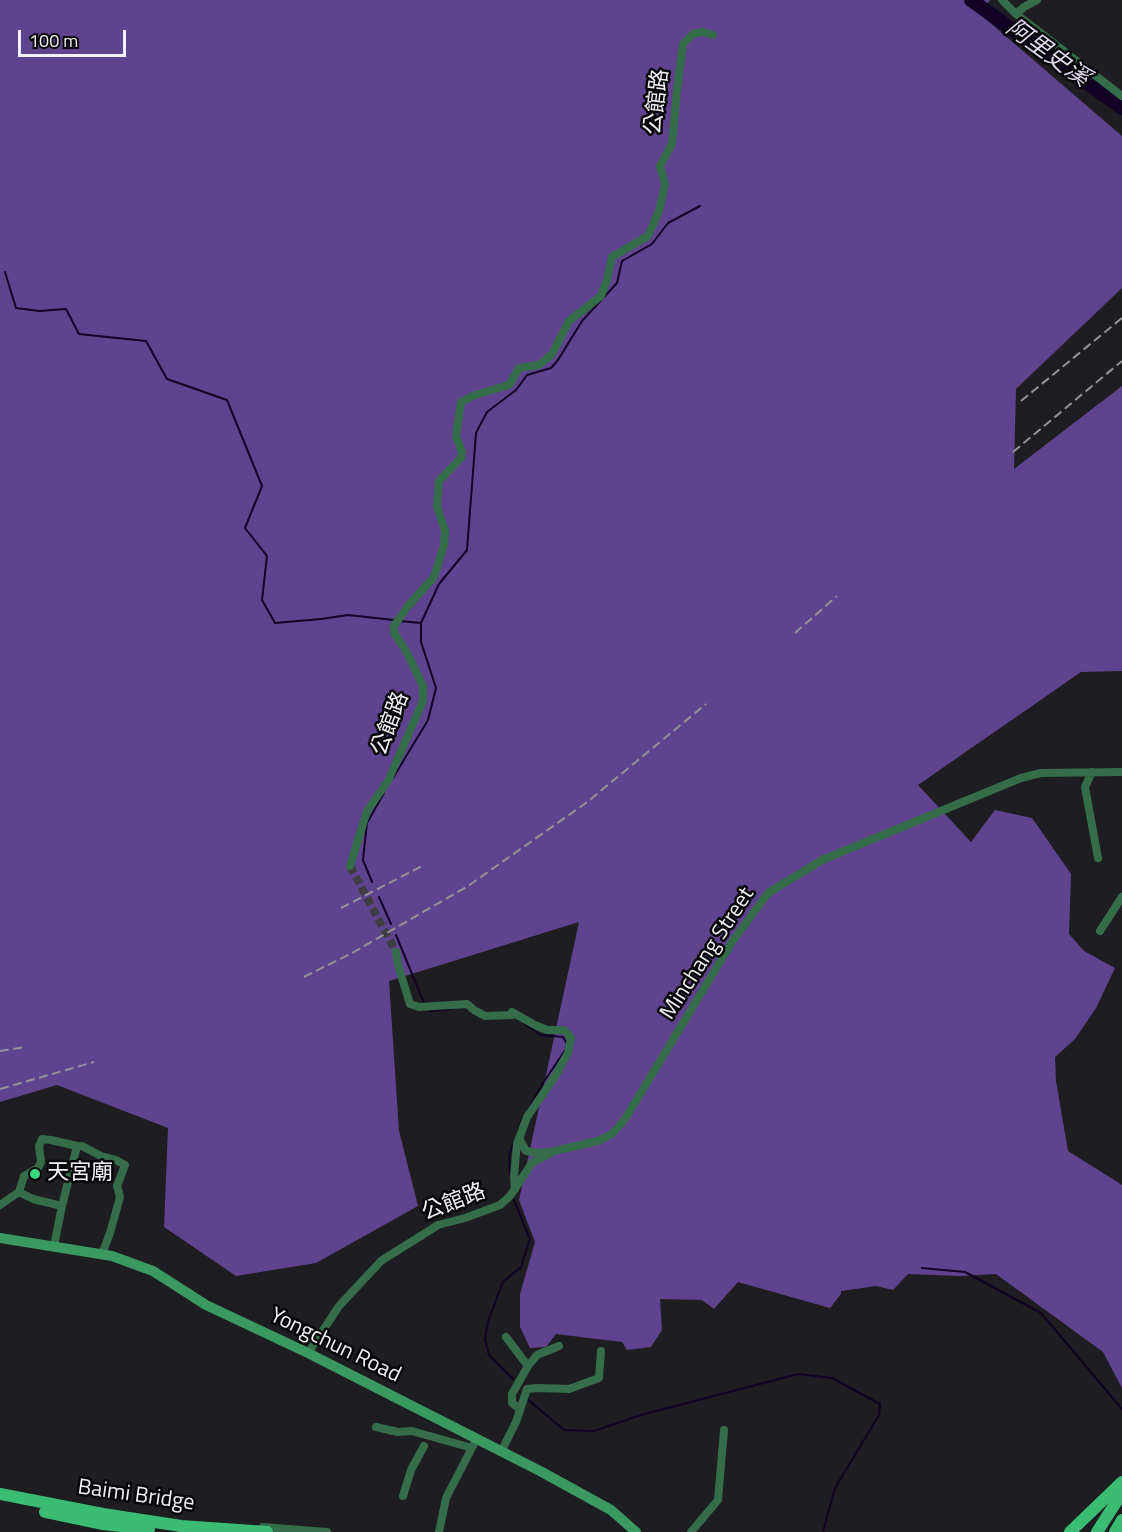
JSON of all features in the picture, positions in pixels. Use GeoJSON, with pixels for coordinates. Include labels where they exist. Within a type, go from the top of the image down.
{"type":"FeatureCollection","features":[{"type":"Feature","properties":{"kind":"main road"},"geometry":{"type":"LineString","coordinates":[[1070,1532],[1122,1482]]}},
{"type":"Feature","properties":{"kind":"main road","name":"Baimi Bridge"},"geometry":{"type":"LineString","coordinates":[[0,1492],[103,1514],[181,1526],[267,1532]]}},
{"type":"Feature","properties":{"kind":"main road"},"geometry":{"type":"LineString","coordinates":[[1099,1532],[1122,1495]]}},
{"type":"Feature","properties":{"kind":"main road","name":"Baimi Bridge"},"geometry":{"type":"LineString","coordinates":[[0,1502],[102,1524],[174,1532]]}},
{"type":"Feature","properties":{"kind":"main road"},"geometry":{"type":"LineString","coordinates":[[1115,1532],[1122,1520]]}},
{"type":"Feature","properties":{"kind":"street"},"geometry":{"type":"LineString","coordinates":[[1002,0],[1016,14],[1122,96]]}},
{"type":"Feature","properties":{"kind":"street"},"geometry":{"type":"LineString","coordinates":[[1016,14],[1037,0]]}},
{"type":"Feature","properties":{"kind":"street","name":"公館路"},"geometry":{"type":"LineString","coordinates":[[350,866],[367,811],[388,781],[423,701],[423,686],[406,651],[394,633],[394,626],[408,606],[434,577],[444,545],[445,531],[436,506],[439,481],[461,458],[462,452],[456,436],[461,402],[509,385],[519,369],[539,365],[552,354],[569,321],[601,296],[612,256],[648,236],[665,184],[660,166],[672,144],[683,44],[693,34],[702,32],[713,34]]}},
{"type":"Feature","properties":{"kind":"street"},"geometry":{"type":"LineString","coordinates":[[1092,772],[1085,787],[1098,858]]}},
{"type":"Feature","properties":{"kind":"street","name":"Minchang Street"},"geometry":{"type":"LineString","coordinates":[[515,1189],[532,1163],[554,1151],[598,1141],[612,1134],[626,1119],[732,942],[768,893],[822,860],[1021,778],[1041,773],[1122,772]]}},
{"type":"Feature","properties":{"kind":"street"},"geometry":{"type":"LineString","coordinates":[[1100,931],[1122,897]]}},
{"type":"Feature","properties":{"kind":"street","name":"公館路"},"geometry":{"type":"LineString","coordinates":[[308,1353],[339,1306],[381,1261],[438,1225],[500,1205],[515,1189],[517,1144],[527,1117],[556,1076],[568,1053],[572,1038],[565,1030],[547,1030],[512,1012],[512,1016],[485,1016],[467,1004],[419,1007],[410,1004],[396,952]]}},
{"type":"Feature","properties":{"kind":"street"},"geometry":{"type":"LineString","coordinates":[[0,1205],[18,1192],[24,1176],[38,1168],[41,1162],[39,1146],[42,1139],[82,1146],[125,1165],[117,1186],[120,1197],[102,1254]]}},
{"type":"Feature","properties":{"kind":"street"},"geometry":{"type":"LineString","coordinates":[[519,1140],[526,1151],[538,1153],[554,1151]]}},
{"type":"Feature","properties":{"kind":"street"},"geometry":{"type":"LineString","coordinates":[[54,1246],[77,1146]]}},
{"type":"Feature","properties":{"kind":"street"},"geometry":{"type":"LineString","coordinates":[[18,1192],[33,1200],[62,1206]]}},
{"type":"Feature","properties":{"kind":"street","name":"Yongchun Road"},"geometry":{"type":"LineString","coordinates":[[0,1238],[112,1256],[153,1272],[207,1305],[308,1353],[475,1443],[502,1450],[611,1510],[636,1532]]}},
{"type":"Feature","properties":{"kind":"street"},"geometry":{"type":"LineString","coordinates":[[506,1337],[528,1366]]}},
{"type":"Feature","properties":{"kind":"street"},"geometry":{"type":"LineString","coordinates":[[519,1409],[512,1403],[512,1394],[528,1366],[537,1355],[559,1346]]}},
{"type":"Feature","properties":{"kind":"street"},"geometry":{"type":"LineString","coordinates":[[502,1450],[516,1422],[526,1389],[569,1389],[599,1378],[601,1351]]}},
{"type":"Feature","properties":{"kind":"street"},"geometry":{"type":"LineString","coordinates":[[376,1427],[475,1443],[446,1498],[439,1532]]}},
{"type":"Feature","properties":{"kind":"street"},"geometry":{"type":"LineString","coordinates":[[691,1532],[718,1500],[724,1430]]}},
{"type":"Feature","properties":{"kind":"street"},"geometry":{"type":"LineString","coordinates":[[403,1496],[411,1470],[424,1446]]}},
{"type":"Feature","properties":{"kind":"street"},"geometry":{"type":"LineString","coordinates":[[0,1492],[104,1511],[182,1522],[327,1532]]}},
{"type":"Feature","properties":{"kind":"shaded area"},"geometry":{"type":"Polygon","coordinates":[[[0,0],[990,0],[981,15],[1122,136],[1122,288],[1016,389],[1014,469],[1122,386],[1122,671],[1081,672],[918,785],[971,842],[995,810],[1032,818],[1071,874],[1069,934],[1084,951],[1115,968],[1096,1008],[1075,1039],[1055,1057],[1056,1081],[1068,1151],[1122,1185],[1122,1388],[1103,1352],[996,1274],[960,1276],[908,1274],[893,1290],[876,1286],[841,1291],[830,1308],[738,1282],[714,1309],[702,1300],[660,1299],[662,1330],[651,1347],[627,1350],[622,1342],[556,1334],[546,1347],[530,1348],[520,1327],[520,1294],[535,1242],[519,1200],[579,922],[389,981],[399,1131],[418,1206],[316,1263],[236,1276],[164,1227],[168,1128],[57,1085],[0,1102],[0,0]]]}},
{"type":"Feature","properties":{"kind":"waterway","name":"阿里史溪"},"geometry":{"type":"LineString","coordinates":[[971,0],[1122,108]]}},
{"type":"Feature","properties":{"kind":"waterway"},"geometry":{"type":"LineString","coordinates":[[421,623],[439,584],[467,550],[476,433],[487,412],[516,390],[527,375],[551,368],[582,321],[617,283],[622,261],[652,244],[668,223],[700,206]]}},
{"type":"Feature","properties":{"kind":"waterway"},"geometry":{"type":"LineString","coordinates":[[5,272],[16,308],[39,311],[66,309],[79,334],[146,341],[167,379],[227,400],[262,486],[245,528],[267,556],[262,600],[275,623],[348,615],[394,620]]}},
{"type":"Feature","properties":{"kind":"waterway"},"geometry":{"type":"LineString","coordinates":[[393,778],[428,720],[436,688],[421,642],[421,623],[400,621]]}},
{"type":"Feature","properties":{"kind":"waterway"},"geometry":{"type":"LineString","coordinates":[[372,882],[363,860],[367,823],[384,793]]}},
{"type":"Feature","properties":{"kind":"waterway"},"geometry":{"type":"LineString","coordinates":[[379,897],[391,924]]}},
{"type":"Feature","properties":{"kind":"waterway"},"geometry":{"type":"LineString","coordinates":[[396,935],[424,1003]]}},
{"type":"Feature","properties":{"kind":"waterway"},"geometry":{"type":"LineString","coordinates":[[430,1011],[451,1009]]}},
{"type":"Feature","properties":{"kind":"waterway"},"geometry":{"type":"LineString","coordinates":[[524,1023],[540,1035],[563,1037],[567,1044]]}},
{"type":"Feature","properties":{"kind":"waterway"},"geometry":{"type":"LineString","coordinates":[[528,1110],[566,1049]]}},
{"type":"Feature","properties":{"kind":"waterway"},"geometry":{"type":"LineString","coordinates":[[518,1131],[523,1117]]}},
{"type":"Feature","properties":{"kind":"waterway"},"geometry":{"type":"LineString","coordinates":[[510,1175],[509,1155],[514,1142]]}},
{"type":"Feature","properties":{"kind":"waterway"},"geometry":{"type":"LineString","coordinates":[[513,1198],[530,1239],[521,1267],[503,1282],[488,1321],[485,1339],[489,1355],[513,1379]]}},
{"type":"Feature","properties":{"kind":"waterway"},"geometry":{"type":"LineString","coordinates":[[922,1268],[965,1272],[1041,1313],[1122,1409]]}},
{"type":"Feature","properties":{"kind":"waterway"},"geometry":{"type":"LineString","coordinates":[[526,1398],[564,1430],[594,1431],[641,1415],[798,1374],[832,1378],[880,1404],[879,1415],[835,1488],[823,1532]]}},
{"type":"Feature","properties":{"kind":"tunnel"},"geometry":{"type":"LineString","coordinates":[[350,866],[396,952]]}},
{"type":"Feature","properties":{"kind":"railway"},"geometry":{"type":"LineString","coordinates":[[1021,401],[1122,318]]}},
{"type":"Feature","properties":{"kind":"railway"},"geometry":{"type":"LineString","coordinates":[[1013,452],[1122,361]]}},
{"type":"Feature","properties":{"kind":"railway"},"geometry":{"type":"LineString","coordinates":[[795,633],[837,596]]}},
{"type":"Feature","properties":{"kind":"railway"},"geometry":{"type":"LineString","coordinates":[[304,977],[354,952],[468,886],[586,803],[706,704]]}},
{"type":"Feature","properties":{"kind":"railway"},"geometry":{"type":"LineString","coordinates":[[341,908],[424,865]]}},
{"type":"Feature","properties":{"kind":"railway"},"geometry":{"type":"LineString","coordinates":[[0,1051],[26,1047]]}},
{"type":"Feature","properties":{"kind":"railway"},"geometry":{"type":"LineString","coordinates":[[0,1089],[94,1062]]}},
{"type":"Feature","properties":{"kind":"place","name":"天宮廟"},"geometry":{"type":"Point","coordinates":[35,1174]}}]}
